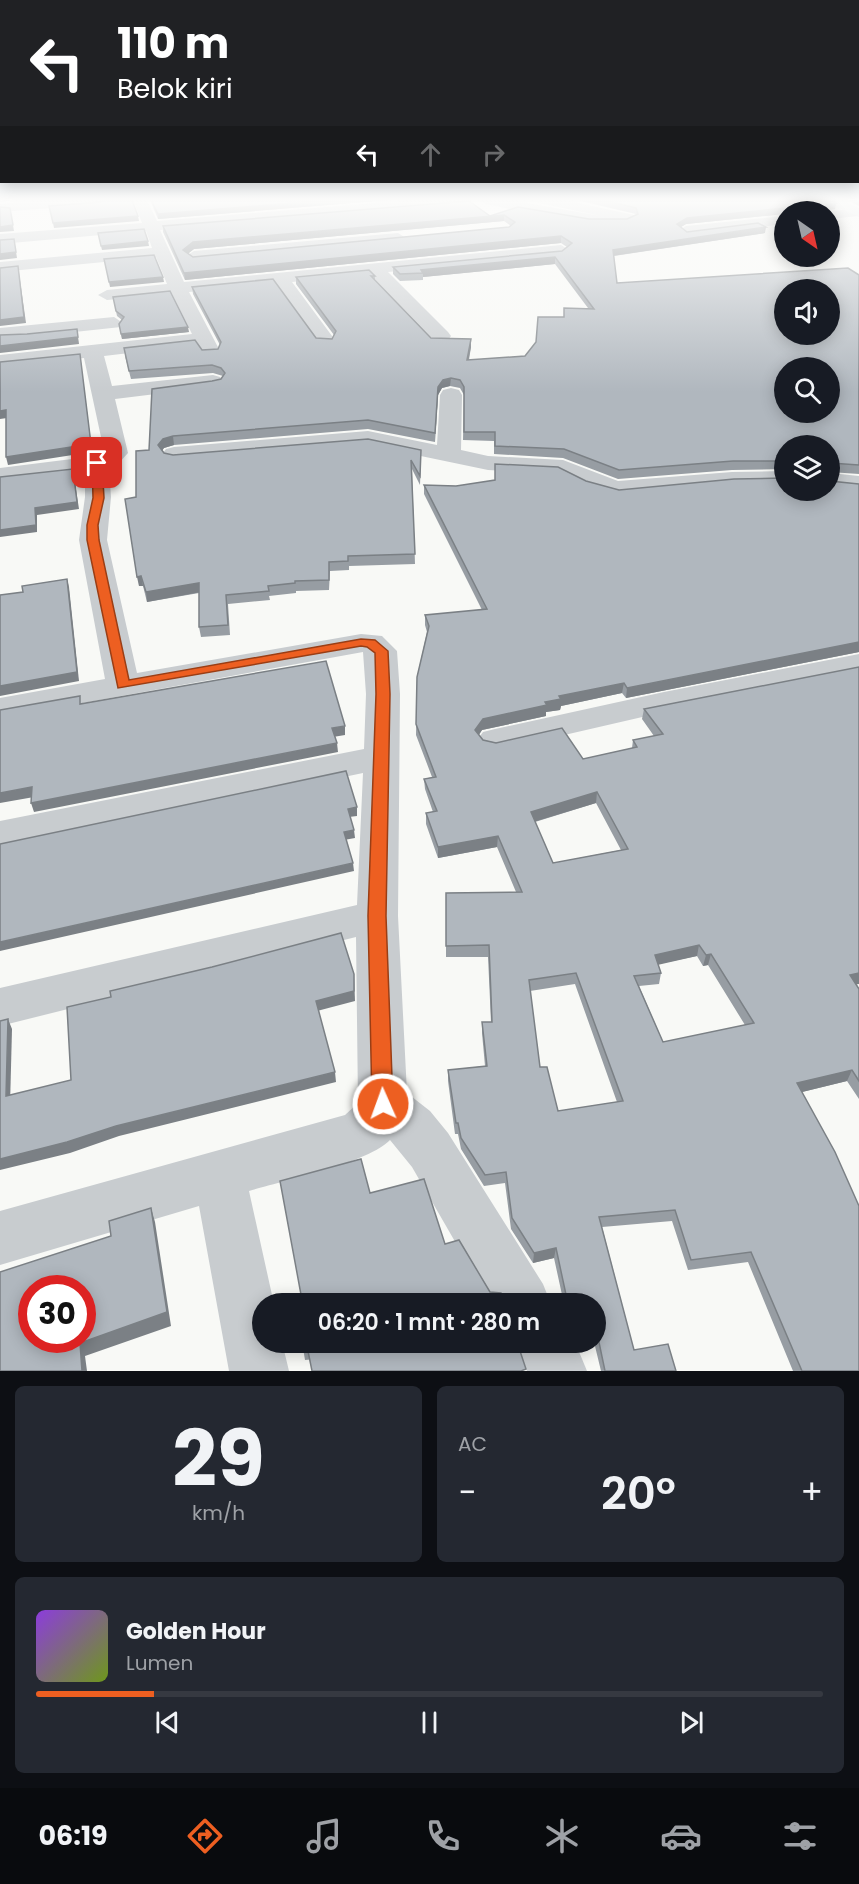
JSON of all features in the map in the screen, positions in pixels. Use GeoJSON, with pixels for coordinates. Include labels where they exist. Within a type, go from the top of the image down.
{"type":"FeatureCollection","features":[{"type":"Feature","properties":{"kind":"street"},"geometry":{"type":"LineString","coordinates":[[0,267],[33,264]]}},
{"type":"Feature","properties":{"kind":"street"},"geometry":{"type":"LineString","coordinates":[[0,334],[118,332],[99,264]]}},
{"type":"Feature","properties":{"kind":"street"},"geometry":{"type":"LineString","coordinates":[[0,362],[93,351],[206,345],[168,264]]}},
{"type":"Feature","properties":{"kind":"street"},"geometry":{"type":"LineString","coordinates":[[107,295],[407,264]]}},
{"type":"Feature","properties":{"kind":"street"},"geometry":{"type":"LineString","coordinates":[[374,268],[441,336]]}},
{"type":"Feature","properties":{"kind":"street"},"geometry":{"type":"LineString","coordinates":[[280,278],[325,340]]}},
{"type":"Feature","properties":{"kind":"street"},"geometry":{"type":"LineString","coordinates":[[0,475],[97,463],[108,460],[116,453],[93,351]]}},
{"type":"Feature","properties":{"kind":"street"},"geometry":{"type":"LineString","coordinates":[[103,394],[213,381]]}},
{"type":"Feature","properties":{"kind":"street"},"geometry":{"type":"LineString","coordinates":[[449,455],[451,395]]}},
{"type":"Feature","properties":{"kind":"street"},"geometry":{"type":"LineString","coordinates":[[174,454],[362,438],[488,463],[563,467],[595,483],[618,489],[732,479],[774,478]]}},
{"type":"Feature","properties":{"kind":"street"},"geometry":{"type":"LineString","coordinates":[[97,463],[98,498],[93,540],[123,685]]}},
{"type":"Feature","properties":{"kind":"street"},"geometry":{"type":"LineString","coordinates":[[840,482],[859,484]]}},
{"type":"Feature","properties":{"kind":"street"},"geometry":{"type":"LineString","coordinates":[[0,708],[371,643],[381,651],[382,757],[377,916],[383,1104],[376,1123],[367,1131],[0,1238]]}},
{"type":"Feature","properties":{"kind":"street"},"geometry":{"type":"LineString","coordinates":[[495,740],[664,702],[859,664]]}},
{"type":"Feature","properties":{"kind":"street"},"geometry":{"type":"LineString","coordinates":[[0,834],[382,757]]}},
{"type":"Feature","properties":{"kind":"street"},"geometry":{"type":"LineString","coordinates":[[0,1007],[377,916]]}},
{"type":"Feature","properties":{"kind":"street"},"geometry":{"type":"LineString","coordinates":[[383,1104],[412,1127],[430,1150],[516,1293]]}},
{"type":"Feature","properties":{"kind":"street"},"geometry":{"type":"LineString","coordinates":[[219,1174],[259,1371]]}},
{"type":"Feature","properties":{"kind":"street"},"geometry":{"type":"LineString","coordinates":[[549,1353],[556,1371]]}},
{"type":"Feature","properties":{"kind":"building"},"geometry":{"type":"Polygon","coordinates":[[[105,264],[158,264],[163,277],[109,282],[105,264]]]}},
{"type":"Feature","properties":{"kind":"building"},"geometry":{"type":"Polygon","coordinates":[[[180,264],[276,264],[184,273],[180,264]]]}},
{"type":"Feature","properties":{"kind":"building"},"geometry":{"type":"Polygon","coordinates":[[[425,264],[483,264],[421,270],[423,273],[400,274],[393,267],[425,264]]]}},
{"type":"Feature","properties":{"kind":"building"},"geometry":{"type":"Polygon","coordinates":[[[560,264],[615,264],[617,283],[848,268],[859,275],[859,465],[840,464],[840,435],[774,435],[774,461],[733,461],[619,470],[564,449],[495,446],[495,432],[464,432],[464,387],[460,380],[451,378],[443,380],[438,387],[435,433],[368,420],[173,436],[163,439],[158,445],[164,453],[173,455],[368,439],[421,450],[420,476],[411,460],[415,554],[348,556],[348,561],[329,562],[329,580],[295,581],[295,583],[268,586],[269,591],[226,595],[228,625],[199,627],[199,583],[146,592],[141,576],[137,577],[125,499],[136,497],[136,451],[149,450],[152,389],[212,381],[221,379],[225,373],[221,368],[212,365],[129,371],[124,348],[195,340],[202,350],[218,349],[221,342],[192,287],[273,279],[316,338],[332,339],[336,331],[296,277],[369,270],[375,276],[371,276],[431,338],[471,339],[467,360],[525,356],[536,342],[538,317],[564,317],[564,308],[594,309],[560,264]]]}},
{"type":"Feature","properties":{"kind":"building"},"geometry":{"type":"Polygon","coordinates":[[[18,266],[24,317],[0,320],[0,268],[18,266]]]}},
{"type":"Feature","properties":{"kind":"building"},"geometry":{"type":"Polygon","coordinates":[[[170,291],[188,327],[121,334],[119,324],[124,317],[116,311],[113,297],[170,291]]]}},
{"type":"Feature","properties":{"kind":"building"},"geometry":{"type":"Polygon","coordinates":[[[77,329],[78,337],[0,346],[0,335],[77,329]]]}},
{"type":"Feature","properties":{"kind":"building"},"geometry":{"type":"Polygon","coordinates":[[[80,354],[91,444],[6,457],[6,410],[0,411],[0,362],[80,354]]]}},
{"type":"Feature","properties":{"kind":"building"},"geometry":{"type":"Polygon","coordinates":[[[495,464],[558,467],[586,481],[619,490],[734,479],[774,478],[774,501],[840,501],[840,482],[859,484],[859,642],[627,688],[624,683],[559,696],[561,699],[545,702],[547,705],[483,719],[475,730],[483,740],[496,743],[562,728],[583,759],[637,747],[633,740],[663,734],[644,709],[859,667],[859,973],[850,975],[859,989],[859,1081],[852,1070],[797,1083],[835,1152],[859,1206],[859,1371],[802,1371],[751,1252],[691,1260],[675,1210],[599,1217],[634,1350],[668,1344],[676,1371],[605,1371],[601,1353],[606,1353],[606,1293],[566,1293],[556,1248],[534,1253],[512,1218],[506,1172],[485,1175],[461,1138],[458,1123],[456,1123],[448,1070],[487,1066],[482,1022],[492,1022],[489,945],[446,946],[446,893],[522,892],[498,836],[438,847],[426,813],[437,811],[424,779],[436,777],[416,724],[417,677],[429,626],[425,615],[487,609],[424,485],[456,486],[495,480],[495,464]],[[597,792],[531,812],[553,863],[628,849],[597,792]],[[699,945],[655,955],[661,973],[634,976],[663,1042],[754,1023],[711,954],[706,955],[699,945]],[[576,973],[529,980],[540,1067],[547,1067],[558,1111],[623,1101],[576,973]]]}},
{"type":"Feature","properties":{"kind":"building"},"geometry":{"type":"Polygon","coordinates":[[[73,469],[77,502],[35,508],[36,525],[0,530],[0,477],[73,469]]]}},
{"type":"Feature","properties":{"kind":"building"},"geometry":{"type":"Polygon","coordinates":[[[67,579],[77,672],[0,686],[0,595],[23,592],[22,586],[67,579]]]}},
{"type":"Feature","properties":{"kind":"building"},"geometry":{"type":"Polygon","coordinates":[[[326,661],[345,726],[332,728],[337,743],[31,803],[32,787],[0,793],[0,710],[80,696],[80,704],[326,661]]]}},
{"type":"Feature","properties":{"kind":"building"},"geometry":{"type":"Polygon","coordinates":[[[346,771],[357,807],[348,809],[354,830],[344,832],[353,863],[0,942],[0,844],[346,771]]]}},
{"type":"Feature","properties":{"kind":"building"},"geometry":{"type":"Polygon","coordinates":[[[341,933],[354,974],[354,991],[316,1001],[335,1072],[116,1126],[67,1142],[0,1159],[0,1021],[8,1019],[6,1096],[71,1080],[67,1007],[111,997],[110,991],[341,933]]]}},
{"type":"Feature","properties":{"kind":"building"},"geometry":{"type":"Polygon","coordinates":[[[361,1159],[370,1193],[424,1179],[445,1244],[459,1240],[490,1292],[501,1293],[301,1293],[280,1181],[361,1159]]]}},
{"type":"Feature","properties":{"kind":"building"},"geometry":{"type":"Polygon","coordinates":[[[151,1208],[167,1312],[96,1337],[96,1275],[18,1275],[18,1353],[81,1353],[82,1371],[0,1371],[0,1272],[111,1236],[109,1221],[151,1208]]]}},
{"type":"Feature","properties":{"kind":"building"},"geometry":{"type":"Polygon","coordinates":[[[308,1353],[521,1353],[526,1369],[521,1371],[312,1371],[308,1353]]]}},
{"type":"Feature","properties":{"kind":"route"},"geometry":{"type":"LineString","coordinates":[[97,463],[98,506],[93,525],[93,540],[123,685],[366,642],[375,645],[381,651],[383,694],[377,916],[383,1104]]}}]}
